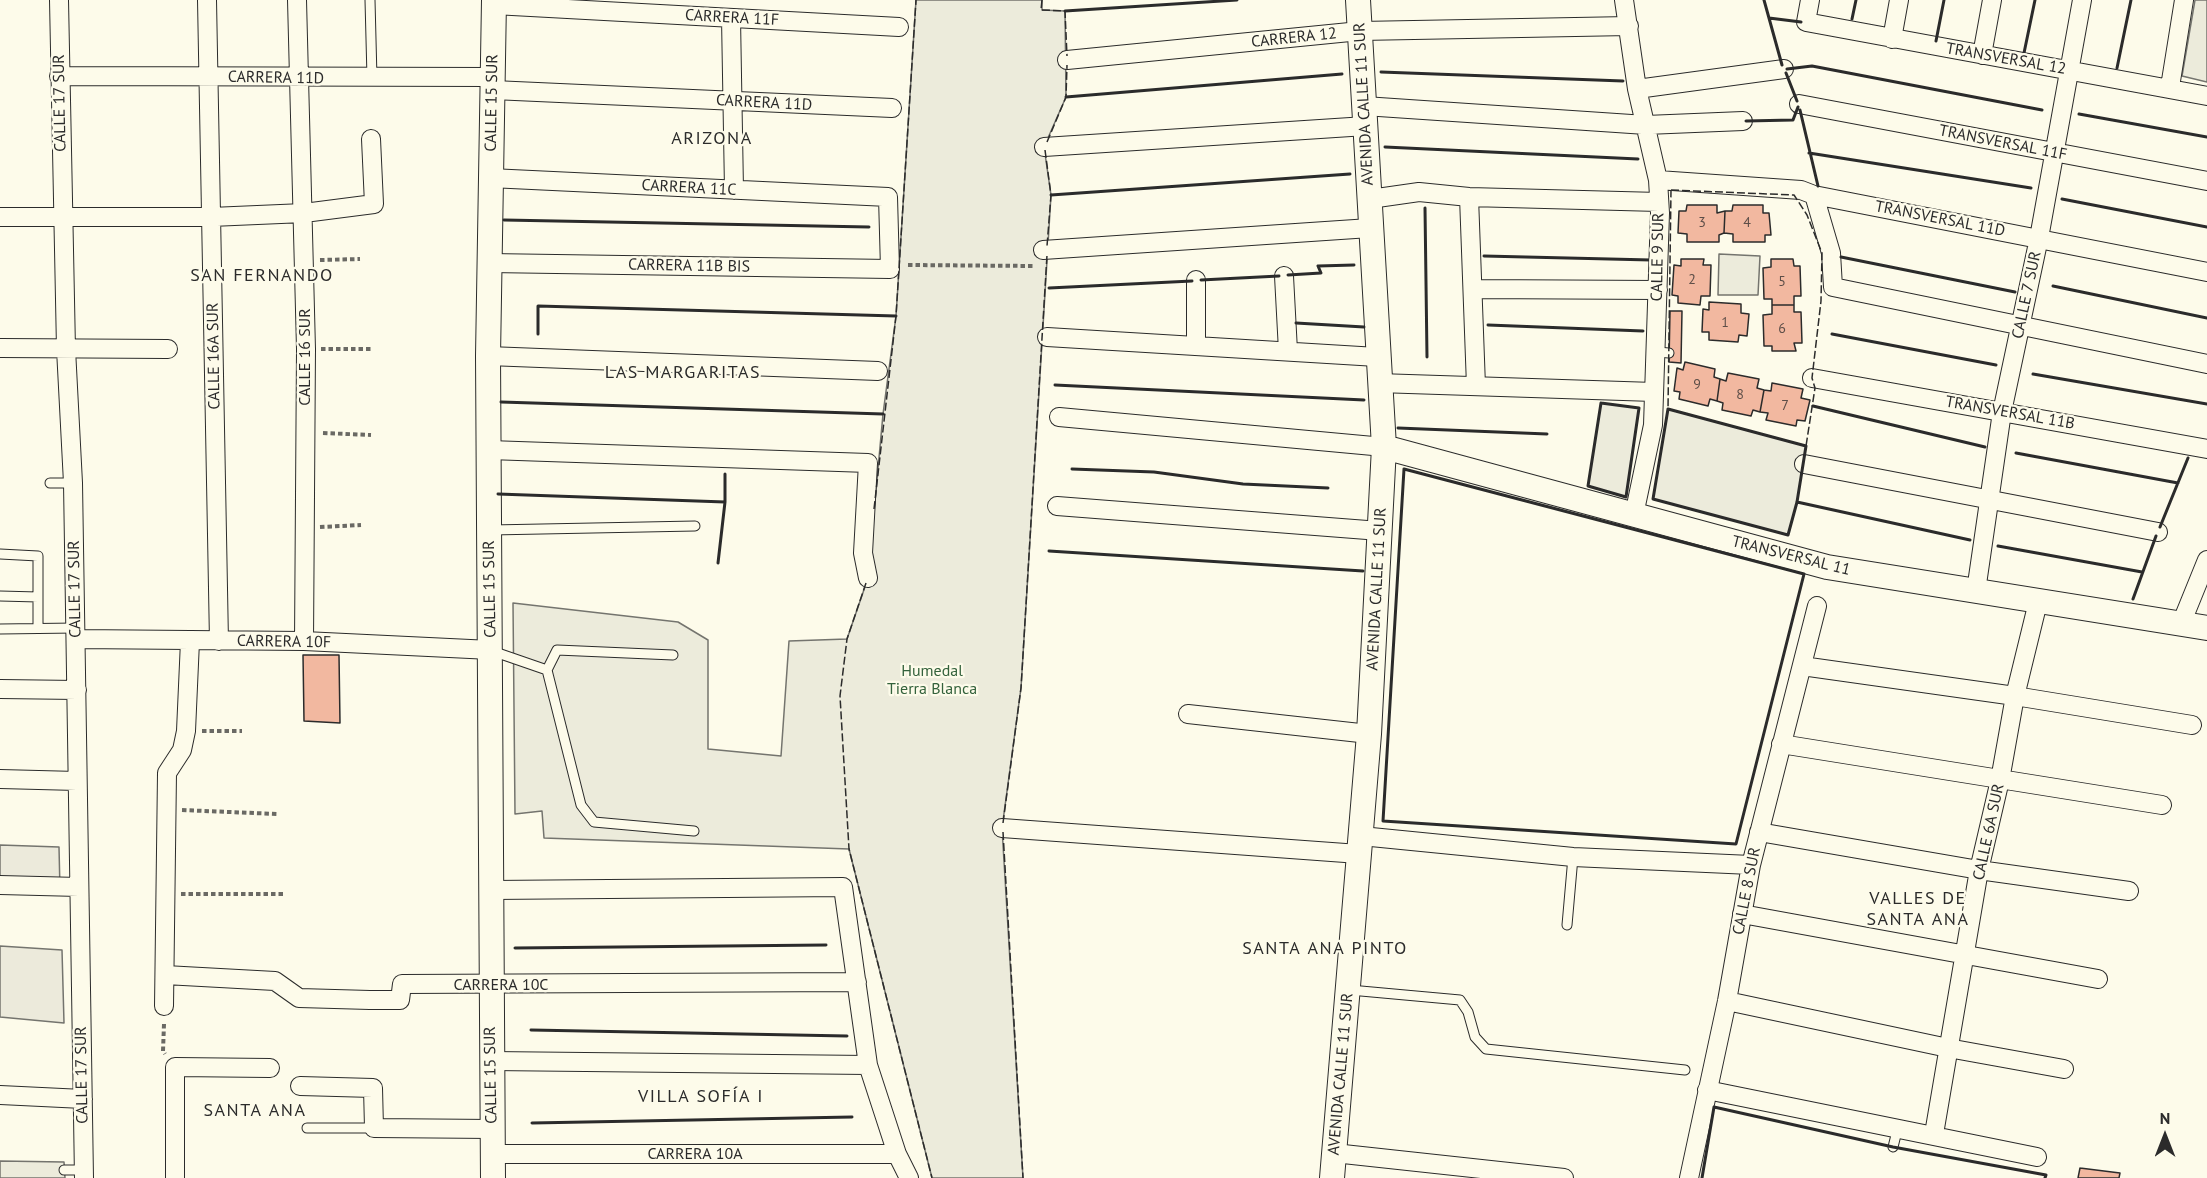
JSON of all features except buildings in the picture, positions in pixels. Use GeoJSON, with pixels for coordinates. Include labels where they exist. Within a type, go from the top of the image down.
{"type":"FeatureCollection","features":[{"type":"Feature","properties":{"kind":"street","name":"CALLE 17 SUR"},"geometry":{"type":"LineString","coordinates":[[59,0],[66,349],[73,483],[84,1174]]}},
{"type":"Feature","properties":{"kind":"street","name":"CALLE 16A SUR"},"geometry":{"type":"LineString","coordinates":[[207,0],[219,640]]}},
{"type":"Feature","properties":{"kind":"street","name":"CALLE 16 SUR"},"geometry":{"type":"LineString","coordinates":[[297,0],[306,349],[304,641]]}},
{"type":"Feature","properties":{"kind":"street","name":"AVENIDA CALLE 11 SUR"},"geometry":{"type":"LineString","coordinates":[[1332,1178],[1369,734],[1384,447],[1378,383],[1358,0]]}},
{"type":"Feature","properties":{"kind":"street","name":"CALLE 9 SUR"},"geometry":{"type":"LineString","coordinates":[[1624,0],[1637,89],[1658,180],[1658,290],[1663,353],[1654,392],[1653,425],[1634,515]]}},
{"type":"Feature","properties":{"kind":"street","name":"TRANSVERSAL 12"},"geometry":{"type":"LineString","coordinates":[[1810,0],[1806,22],[2170,87],[2207,96]]}},
{"type":"Feature","properties":{"kind":"street"},"geometry":{"type":"LineString","coordinates":[[1892,39],[1899,0]]}},
{"type":"Feature","properties":{"kind":"street"},"geometry":{"type":"LineString","coordinates":[[1982,55],[1992,0]]}},
{"type":"Feature","properties":{"kind":"street","name":"CALLE 7 SUR"},"geometry":{"type":"LineString","coordinates":[[1976,591],[2002,412],[2039,238],[2052,153],[2082,0]]}},
{"type":"Feature","properties":{"kind":"street"},"geometry":{"type":"LineString","coordinates":[[2170,87],[2184,0]]}},
{"type":"Feature","properties":{"kind":"street","name":"CARRERA 11F"},"geometry":{"type":"LineString","coordinates":[[494,2],[899,27]]}},
{"type":"Feature","properties":{"kind":"street","name":"CALLE 15 SUR"},"geometry":{"type":"LineString","coordinates":[[493,1178],[490,986],[492,890],[488,356],[494,2]]}},
{"type":"Feature","properties":{"kind":"street"},"geometry":{"type":"LineString","coordinates":[[731,18],[734,190]]}},
{"type":"Feature","properties":{"kind":"street","name":"CARRERA 12"},"geometry":{"type":"LineString","coordinates":[[1067,60],[1360,31],[1629,26]]}},
{"type":"Feature","properties":{"kind":"street"},"geometry":{"type":"LineString","coordinates":[[1637,89],[1784,69]]}},
{"type":"Feature","properties":{"kind":"street","name":"CARRERA 11D"},"geometry":{"type":"LineString","coordinates":[[60,76],[372,78],[492,83],[733,101],[892,108]]}},
{"type":"Feature","properties":{"kind":"street","name":"TRANSVERSAL 11F"},"geometry":{"type":"LineString","coordinates":[[1799,104],[2207,182]]}},
{"type":"Feature","properties":{"kind":"street"},"geometry":{"type":"LineString","coordinates":[[1044,147],[1365,116],[1646,125],[1743,121]]}},
{"type":"Feature","properties":{"kind":"street"},"geometry":{"type":"LineString","coordinates":[[0,217],[211,217],[304,213],[374,204],[371,138]]}},
{"type":"Feature","properties":{"kind":"street","name":"CARRERA 11C"},"geometry":{"type":"LineString","coordinates":[[490,178],[888,197],[894,267]]}},
{"type":"Feature","properties":{"kind":"street","name":"TRANSVERSAL 11D"},"geometry":{"type":"LineString","coordinates":[[1658,180],[1801,190],[1814,195],[2207,272]]}},
{"type":"Feature","properties":{"kind":"street"},"geometry":{"type":"LineString","coordinates":[[1370,199],[1419,192],[1469,197],[1659,202]]}},
{"type":"Feature","properties":{"kind":"street"},"geometry":{"type":"LineString","coordinates":[[1814,195],[1831,253],[1833,287],[2207,364]]}},
{"type":"Feature","properties":{"kind":"street"},"geometry":{"type":"LineString","coordinates":[[1469,197],[1476,386]]}},
{"type":"Feature","properties":{"kind":"street"},"geometry":{"type":"LineString","coordinates":[[1043,250],[1370,228]]}},
{"type":"Feature","properties":{"kind":"street","name":"CARRERA 11B BIS"},"geometry":{"type":"LineString","coordinates":[[489,263],[894,267]]}},
{"type":"Feature","properties":{"kind":"street"},"geometry":{"type":"LineString","coordinates":[[1284,276],[1288,351]]}},
{"type":"Feature","properties":{"kind":"street"},"geometry":{"type":"LineString","coordinates":[[1196,280],[1196,346]]}},
{"type":"Feature","properties":{"kind":"street"},"geometry":{"type":"LineString","coordinates":[[1473,289],[1658,290]]}},
{"type":"Feature","properties":{"kind":"street"},"geometry":{"type":"LineString","coordinates":[[1047,337],[1377,357]]}},
{"type":"Feature","properties":{"kind":"street"},"geometry":{"type":"LineString","coordinates":[[0,348],[168,349]]}},
{"type":"Feature","properties":{"kind":"street"},"geometry":{"type":"LineString","coordinates":[[488,356],[878,371]]}},
{"type":"Feature","properties":{"kind":"street","name":"TRANSVERSAL 11B"},"geometry":{"type":"LineString","coordinates":[[1812,378],[2207,449]]}},
{"type":"Feature","properties":{"kind":"street"},"geometry":{"type":"LineString","coordinates":[[1378,383],[1654,392]]}},
{"type":"Feature","properties":{"kind":"street"},"geometry":{"type":"LineString","coordinates":[[1059,417],[1384,447]]}},
{"type":"Feature","properties":{"kind":"street","name":"TRANSVERSAL 11"},"geometry":{"type":"LineString","coordinates":[[1384,447],[1827,567],[2166,625],[2207,628]]}},
{"type":"Feature","properties":{"kind":"street"},"geometry":{"type":"LineString","coordinates":[[489,450],[868,463],[863,553],[868,578]]}},
{"type":"Feature","properties":{"kind":"street"},"geometry":{"type":"LineString","coordinates":[[1804,464],[2158,532]]}},
{"type":"Feature","properties":{"kind":"street"},"geometry":{"type":"LineString","coordinates":[[1057,506],[1380,531]]}},
{"type":"Feature","properties":{"kind":"street"},"geometry":{"type":"LineString","coordinates":[[2166,625],[2207,560]]}},
{"type":"Feature","properties":{"kind":"street","name":"CALLE 6A SUR"},"geometry":{"type":"LineString","coordinates":[[1934,1134],[1966,957],[1979,870],[2000,780],[2015,696],[2038,602]]}},
{"type":"Feature","properties":{"kind":"street","name":"CALLE 8 SUR"},"geometry":{"type":"LineString","coordinates":[[1689,1178],[1727,1001],[1751,865],[1817,606]]}},
{"type":"Feature","properties":{"kind":"street","name":"CARRERA 10F"},"geometry":{"type":"LineString","coordinates":[[76,634],[190,640],[304,641],[491,651]]}},
{"type":"Feature","properties":{"kind":"street"},"geometry":{"type":"LineString","coordinates":[[164,1006],[167,773],[182,750],[186,731],[190,640]]}},
{"type":"Feature","properties":{"kind":"street"},"geometry":{"type":"LineString","coordinates":[[1802,666],[2015,696],[2192,725]]}},
{"type":"Feature","properties":{"kind":"street"},"geometry":{"type":"LineString","coordinates":[[0,689],[77,690]]}},
{"type":"Feature","properties":{"kind":"street"},"geometry":{"type":"LineString","coordinates":[[1188,714],[1369,734]]}},
{"type":"Feature","properties":{"kind":"street"},"geometry":{"type":"LineString","coordinates":[[1781,744],[2162,805]]}},
{"type":"Feature","properties":{"kind":"street"},"geometry":{"type":"LineString","coordinates":[[0,779],[77,781]]}},
{"type":"Feature","properties":{"kind":"street"},"geometry":{"type":"LineString","coordinates":[[1002,828],[1751,865]]}},
{"type":"Feature","properties":{"kind":"street"},"geometry":{"type":"LineString","coordinates":[[1759,832],[1979,870],[2129,891]]}},
{"type":"Feature","properties":{"kind":"street"},"geometry":{"type":"LineString","coordinates":[[0,885],[79,887]]}},
{"type":"Feature","properties":{"kind":"street"},"geometry":{"type":"LineString","coordinates":[[492,890],[843,887],[868,1065],[897,1154],[909,1178]]}},
{"type":"Feature","properties":{"kind":"street"},"geometry":{"type":"LineString","coordinates":[[1742,914],[1966,957],[2098,979]]}},
{"type":"Feature","properties":{"kind":"street","name":"CARRERA 10C"},"geometry":{"type":"LineString","coordinates":[[165,975],[275,981],[299,998],[400,1000],[402,984],[490,986],[857,982]]}},
{"type":"Feature","properties":{"kind":"street"},"geometry":{"type":"LineString","coordinates":[[1727,1001],[1948,1048],[2064,1069]]}},
{"type":"Feature","properties":{"kind":"street"},"geometry":{"type":"LineString","coordinates":[[491,1061],[868,1065]]}},
{"type":"Feature","properties":{"kind":"street"},"geometry":{"type":"LineString","coordinates":[[175,1178],[175,1067],[270,1068]]}},
{"type":"Feature","properties":{"kind":"street"},"geometry":{"type":"LineString","coordinates":[[300,1086],[373,1088],[374,1128],[492,1129]]}},
{"type":"Feature","properties":{"kind":"street"},"geometry":{"type":"LineString","coordinates":[[1707,1090],[1934,1134],[2037,1157]]}},
{"type":"Feature","properties":{"kind":"street"},"geometry":{"type":"LineString","coordinates":[[0,1095],[83,1098]]}},
{"type":"Feature","properties":{"kind":"street"},"geometry":{"type":"LineString","coordinates":[[1334,1153],[1564,1178]]}},
{"type":"Feature","properties":{"kind":"street","name":"CARRERA 10A"},"geometry":{"type":"LineString","coordinates":[[492,1154],[897,1154]]}},
{"type":"Feature","properties":{"kind":"lane"},"geometry":{"type":"LineString","coordinates":[[370,0],[372,78]]}},
{"type":"Feature","properties":{"kind":"lane"},"geometry":{"type":"LineString","coordinates":[[50,483],[73,483]]}},
{"type":"Feature","properties":{"kind":"lane"},"geometry":{"type":"LineString","coordinates":[[489,530],[695,526]]}},
{"type":"Feature","properties":{"kind":"lane"},"geometry":{"type":"LineString","coordinates":[[0,554],[38,555],[38,628]]}},
{"type":"Feature","properties":{"kind":"lane"},"geometry":{"type":"LineString","coordinates":[[0,596],[38,597]]}},
{"type":"Feature","properties":{"kind":"lane"},"geometry":{"type":"LineString","coordinates":[[0,629],[38,628],[76,634]]}},
{"type":"Feature","properties":{"kind":"lane"},"geometry":{"type":"LineString","coordinates":[[673,655],[556,650],[547,670],[581,805],[594,822],[694,831]]}},
{"type":"Feature","properties":{"kind":"lane"},"geometry":{"type":"LineString","coordinates":[[491,651],[547,670]]}},
{"type":"Feature","properties":{"kind":"lane"},"geometry":{"type":"LineString","coordinates":[[1567,925],[1573,857]]}},
{"type":"Feature","properties":{"kind":"lane"},"geometry":{"type":"LineString","coordinates":[[1348,990],[1460,1000],[1468,1012],[1475,1037],[1486,1049],[1685,1070]]}},
{"type":"Feature","properties":{"kind":"lane"},"geometry":{"type":"LineString","coordinates":[[1893,1147],[1898,1127]]}},
{"type":"Feature","properties":{"kind":"lane"},"geometry":{"type":"LineString","coordinates":[[307,1128],[374,1128]]}},
{"type":"Feature","properties":{"kind":"lane"},"geometry":{"type":"LineString","coordinates":[[64,1170],[84,1174]]}},
{"type":"Feature","properties":{"kind":"path"},"geometry":{"type":"LineString","coordinates":[[304,260],[360,259]]}},
{"type":"Feature","properties":{"kind":"path"},"geometry":{"type":"LineString","coordinates":[[894,267],[1032,266]]}},
{"type":"Feature","properties":{"kind":"path"},"geometry":{"type":"LineString","coordinates":[[306,349],[371,349]]}},
{"type":"Feature","properties":{"kind":"path"},"geometry":{"type":"LineString","coordinates":[[305,432],[371,435]]}},
{"type":"Feature","properties":{"kind":"path"},"geometry":{"type":"LineString","coordinates":[[305,527],[362,525]]}},
{"type":"Feature","properties":{"kind":"path"},"geometry":{"type":"LineString","coordinates":[[186,731],[242,731]]}},
{"type":"Feature","properties":{"kind":"path"},"geometry":{"type":"LineString","coordinates":[[167,809],[277,814]]}},
{"type":"Feature","properties":{"kind":"path"},"geometry":{"type":"LineString","coordinates":[[166,894],[285,894]]}},
{"type":"Feature","properties":{"kind":"path"},"geometry":{"type":"LineString","coordinates":[[164,1006],[163,1051],[175,1067]]}},
{"type":"Feature","properties":{"kind":"green space","name":"Humedal Tierra Blanca"},"geometry":{"type":"Polygon","coordinates":[[[916,0],[1042,0],[1042,10],[1065,11],[1066,97],[1044,147],[1051,195],[1021,688],[1002,828],[1023,1178],[932,1178],[849,849],[544,838],[542,811],[515,814],[513,603],[678,622],[708,640],[708,749],[781,756],[789,641],[847,639],[868,578],[883,414],[896,316],[916,0]]]}},
{"type":"Feature","properties":{"kind":"green space"},"geometry":{"type":"Polygon","coordinates":[[[2195,0],[2207,0],[2207,82],[2182,76],[2195,0]]]}},
{"type":"Feature","properties":{"kind":"green space"},"geometry":{"type":"Polygon","coordinates":[[[1719,254],[1760,256],[1758,295],[1718,295],[1719,254]]]}},
{"type":"Feature","properties":{"kind":"green space"},"geometry":{"type":"Polygon","coordinates":[[[1601,403],[1639,408],[1626,497],[1588,486],[1601,403]]]}},
{"type":"Feature","properties":{"kind":"green space"},"geometry":{"type":"Polygon","coordinates":[[[1668,409],[1806,446],[1797,502],[1788,535],[1653,499],[1668,409]]]}},
{"type":"Feature","properties":{"kind":"green space"},"geometry":{"type":"Polygon","coordinates":[[[0,1161],[64,1162],[65,1178],[0,1178],[0,1161]]]}},
{"type":"Feature","properties":{"kind":"shaded area"},"geometry":{"type":"Polygon","coordinates":[[[0,845],[59,847],[60,890],[0,887],[0,845]]]}},
{"type":"Feature","properties":{"kind":"shaded area"},"geometry":{"type":"Polygon","coordinates":[[[0,946],[62,950],[64,1023],[0,1017],[0,946]]]}},
{"type":"Feature","properties":{"kind":"fence"},"geometry":{"type":"LineString","coordinates":[[874,509],[896,316],[916,0]]}},
{"type":"Feature","properties":{"kind":"fence"},"geometry":{"type":"LineString","coordinates":[[1042,0],[1041,10],[1065,11],[1067,56]]}},
{"type":"Feature","properties":{"kind":"fence"},"geometry":{"type":"LineString","coordinates":[[1047,142],[1066,97],[1067,65]]}},
{"type":"Feature","properties":{"kind":"fence"},"geometry":{"type":"LineString","coordinates":[[1045,150],[1051,195],[1047,246]]}},
{"type":"Feature","properties":{"kind":"fence"},"geometry":{"type":"LineString","coordinates":[[1671,190],[1794,195],[1807,215],[1822,253],[1821,301],[1812,378],[1815,388],[1806,446],[1668,409],[1671,190]]}},
{"type":"Feature","properties":{"kind":"fence"},"geometry":{"type":"LineString","coordinates":[[1003,823],[1021,688],[1047,255]]}},
{"type":"Feature","properties":{"kind":"fence"},"geometry":{"type":"LineString","coordinates":[[866,583],[847,639],[840,696],[849,849],[932,1178]]}},
{"type":"Feature","properties":{"kind":"fence"},"geometry":{"type":"LineString","coordinates":[[1003,832],[1023,1178]]}},
{"type":"Feature","properties":{"kind":"wall"},"geometry":{"type":"LineString","coordinates":[[1065,11],[1237,0]]}},
{"type":"Feature","properties":{"kind":"wall"},"geometry":{"type":"LineString","coordinates":[[1764,0],[1782,65]]}},
{"type":"Feature","properties":{"kind":"wall"},"geometry":{"type":"LineString","coordinates":[[1852,19],[1856,0]]}},
{"type":"Feature","properties":{"kind":"wall"},"geometry":{"type":"LineString","coordinates":[[1936,41],[1944,0]]}},
{"type":"Feature","properties":{"kind":"wall"},"geometry":{"type":"LineString","coordinates":[[2024,53],[2035,0]]}},
{"type":"Feature","properties":{"kind":"wall"},"geometry":{"type":"LineString","coordinates":[[2117,68],[2131,0]]}},
{"type":"Feature","properties":{"kind":"wall"},"geometry":{"type":"LineString","coordinates":[[1769,18],[1801,22]]}},
{"type":"Feature","properties":{"kind":"wall"},"geometry":{"type":"LineString","coordinates":[[1787,69],[1812,66],[2042,110]]}},
{"type":"Feature","properties":{"kind":"wall"},"geometry":{"type":"LineString","coordinates":[[1381,72],[1623,81]]}},
{"type":"Feature","properties":{"kind":"wall"},"geometry":{"type":"LineString","coordinates":[[1786,73],[1797,101]]}},
{"type":"Feature","properties":{"kind":"wall"},"geometry":{"type":"LineString","coordinates":[[1066,97],[1342,74]]}},
{"type":"Feature","properties":{"kind":"wall"},"geometry":{"type":"LineString","coordinates":[[1746,121],[1793,120],[1798,107]]}},
{"type":"Feature","properties":{"kind":"wall"},"geometry":{"type":"LineString","coordinates":[[1800,110],[1818,186]]}},
{"type":"Feature","properties":{"kind":"wall"},"geometry":{"type":"LineString","coordinates":[[2079,114],[2207,137]]}},
{"type":"Feature","properties":{"kind":"wall"},"geometry":{"type":"LineString","coordinates":[[1385,147],[1638,159]]}},
{"type":"Feature","properties":{"kind":"wall"},"geometry":{"type":"LineString","coordinates":[[1809,153],[2031,188]]}},
{"type":"Feature","properties":{"kind":"wall"},"geometry":{"type":"LineString","coordinates":[[1051,195],[1350,174]]}},
{"type":"Feature","properties":{"kind":"wall"},"geometry":{"type":"LineString","coordinates":[[2062,199],[2207,227]]}},
{"type":"Feature","properties":{"kind":"wall"},"geometry":{"type":"LineString","coordinates":[[1425,208],[1427,357]]}},
{"type":"Feature","properties":{"kind":"wall"},"geometry":{"type":"LineString","coordinates":[[504,220],[869,227]]}},
{"type":"Feature","properties":{"kind":"wall"},"geometry":{"type":"LineString","coordinates":[[1484,256],[1651,260]]}},
{"type":"Feature","properties":{"kind":"wall"},"geometry":{"type":"LineString","coordinates":[[1841,257],[2015,292]]}},
{"type":"Feature","properties":{"kind":"wall"},"geometry":{"type":"LineString","coordinates":[[1288,275],[1321,273],[1318,266],[1354,265]]}},
{"type":"Feature","properties":{"kind":"wall"},"geometry":{"type":"LineString","coordinates":[[1201,280],[1279,276]]}},
{"type":"Feature","properties":{"kind":"wall"},"geometry":{"type":"LineString","coordinates":[[1049,288],[1192,281]]}},
{"type":"Feature","properties":{"kind":"wall"},"geometry":{"type":"LineString","coordinates":[[2053,286],[2207,318]]}},
{"type":"Feature","properties":{"kind":"wall"},"geometry":{"type":"LineString","coordinates":[[538,334],[538,306],[896,316]]}},
{"type":"Feature","properties":{"kind":"wall"},"geometry":{"type":"LineString","coordinates":[[1296,323],[1364,327]]}},
{"type":"Feature","properties":{"kind":"wall"},"geometry":{"type":"LineString","coordinates":[[1488,325],[1643,331]]}},
{"type":"Feature","properties":{"kind":"wall"},"geometry":{"type":"LineString","coordinates":[[1832,334],[1996,365]]}},
{"type":"Feature","properties":{"kind":"wall"},"geometry":{"type":"LineString","coordinates":[[2033,374],[2207,404]]}},
{"type":"Feature","properties":{"kind":"wall"},"geometry":{"type":"LineString","coordinates":[[1055,385],[1364,400]]}},
{"type":"Feature","properties":{"kind":"wall"},"geometry":{"type":"LineString","coordinates":[[501,402],[883,414]]}},
{"type":"Feature","properties":{"kind":"wall"},"geometry":{"type":"LineString","coordinates":[[1601,403],[1639,408],[1626,497],[1588,486],[1601,403]]}},
{"type":"Feature","properties":{"kind":"wall"},"geometry":{"type":"LineString","coordinates":[[1813,406],[1985,447]]}},
{"type":"Feature","properties":{"kind":"wall"},"geometry":{"type":"LineString","coordinates":[[1668,409],[1806,446],[1797,502],[1788,535],[1653,499],[1668,409]]}},
{"type":"Feature","properties":{"kind":"wall"},"geometry":{"type":"LineString","coordinates":[[1398,428],[1547,434]]}},
{"type":"Feature","properties":{"kind":"wall"},"geometry":{"type":"LineString","coordinates":[[2016,453],[2178,483]]}},
{"type":"Feature","properties":{"kind":"wall"},"geometry":{"type":"LineString","coordinates":[[2160,527],[2188,458]]}},
{"type":"Feature","properties":{"kind":"wall"},"geometry":{"type":"LineString","coordinates":[[1072,469],[1154,472],[1243,484],[1328,488]]}},
{"type":"Feature","properties":{"kind":"wall"},"geometry":{"type":"LineString","coordinates":[[1404,469],[1804,574],[1736,844],[1383,821],[1404,469]]}},
{"type":"Feature","properties":{"kind":"wall"},"geometry":{"type":"LineString","coordinates":[[718,563],[725,502],[725,474]]}},
{"type":"Feature","properties":{"kind":"wall"},"geometry":{"type":"LineString","coordinates":[[498,494],[725,502]]}},
{"type":"Feature","properties":{"kind":"wall"},"geometry":{"type":"LineString","coordinates":[[1797,502],[1970,540]]}},
{"type":"Feature","properties":{"kind":"wall"},"geometry":{"type":"LineString","coordinates":[[2133,599],[2156,536]]}},
{"type":"Feature","properties":{"kind":"wall"},"geometry":{"type":"LineString","coordinates":[[1998,546],[2142,572]]}},
{"type":"Feature","properties":{"kind":"wall"},"geometry":{"type":"LineString","coordinates":[[1049,551],[1363,571]]}},
{"type":"Feature","properties":{"kind":"wall"},"geometry":{"type":"LineString","coordinates":[[515,948],[826,945]]}},
{"type":"Feature","properties":{"kind":"wall"},"geometry":{"type":"LineString","coordinates":[[531,1030],[847,1036]]}},
{"type":"Feature","properties":{"kind":"wall"},"geometry":{"type":"LineString","coordinates":[[1702,1178],[1714,1107],[1893,1147],[2046,1175],[2045,1178]]}},
{"type":"Feature","properties":{"kind":"wall"},"geometry":{"type":"LineString","coordinates":[[532,1123],[852,1117]]}},
{"type":"Feature","properties":{"kind":"district","name":"ARIZONA"},"geometry":{"type":"Point","coordinates":[712,139]}},
{"type":"Feature","properties":{"kind":"district","name":"SAN FERNANDO"},"geometry":{"type":"Point","coordinates":[262,276]}},
{"type":"Feature","properties":{"kind":"district","name":"LAS MARGARITAS"},"geometry":{"type":"Point","coordinates":[683,373]}},
{"type":"Feature","properties":{"kind":"district","name":"VALLES DE SANTA ANA"},"geometry":{"type":"Point","coordinates":[1918,909]}},
{"type":"Feature","properties":{"kind":"district","name":"SANTA ANA PINTO"},"geometry":{"type":"Point","coordinates":[1325,949]}},
{"type":"Feature","properties":{"kind":"district","name":"VILLA SOFÍA I"},"geometry":{"type":"Point","coordinates":[701,1097]}},
{"type":"Feature","properties":{"kind":"district","name":"SANTA ANA"},"geometry":{"type":"Point","coordinates":[255,1111]}}]}
